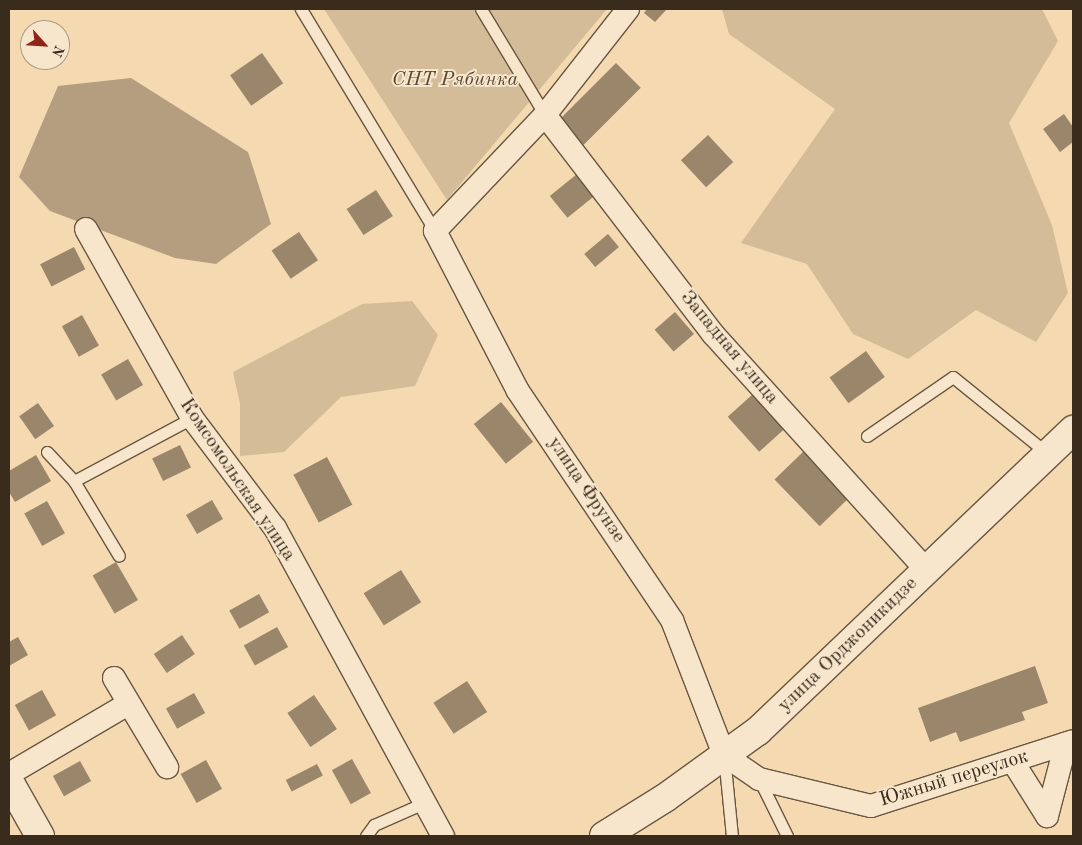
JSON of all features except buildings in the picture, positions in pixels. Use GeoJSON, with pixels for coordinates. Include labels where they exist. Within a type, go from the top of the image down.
{"type":"FeatureCollection","features":[{"type":"Feature","properties":{"kind":"main road","name":"улица Орджоникидзе"},"geometry":{"type":"LineString","coordinates":[[604,836],[665,798],[758,731],[1073,430]]}},
{"type":"Feature","properties":{"kind":"main road"},"geometry":{"type":"LineString","coordinates":[[9,781],[40,836]]}},
{"type":"Feature","properties":{"kind":"street"},"geometry":{"type":"LineString","coordinates":[[435,231],[545,115],[628,9]]}},
{"type":"Feature","properties":{"kind":"street","name":"Западная улица"},"geometry":{"type":"LineString","coordinates":[[545,115],[714,335],[926,570]]}},
{"type":"Feature","properties":{"kind":"street","name":"Комсомольская улица"},"geometry":{"type":"LineString","coordinates":[[86,229],[192,418],[275,528],[443,836]]}},
{"type":"Feature","properties":{"kind":"street","name":"улица Фрунзе"},"geometry":{"type":"LineString","coordinates":[[435,231],[518,391],[672,620],[724,754]]}},
{"type":"Feature","properties":{"kind":"street"},"geometry":{"type":"LineString","coordinates":[[114,678],[167,767]]}},
{"type":"Feature","properties":{"kind":"street"},"geometry":{"type":"LineString","coordinates":[[9,774],[128,704]]}},
{"type":"Feature","properties":{"kind":"street"},"geometry":{"type":"LineString","coordinates":[[1048,826],[1070,742]]}},
{"type":"Feature","properties":{"kind":"street","name":"Южный переулок"},"geometry":{"type":"LineString","coordinates":[[724,754],[759,780],[871,806],[1013,762],[1070,742]]}},
{"type":"Feature","properties":{"kind":"street"},"geometry":{"type":"LineString","coordinates":[[1013,762],[1048,826]]}},
{"type":"Feature","properties":{"kind":"lane"},"geometry":{"type":"LineString","coordinates":[[301,9],[435,231]]}},
{"type":"Feature","properties":{"kind":"lane"},"geometry":{"type":"LineString","coordinates":[[481,9],[545,115]]}},
{"type":"Feature","properties":{"kind":"lane"},"geometry":{"type":"LineString","coordinates":[[867,436],[953,377],[1048,454]]}},
{"type":"Feature","properties":{"kind":"lane"},"geometry":{"type":"LineString","coordinates":[[74,482],[192,418]]}},
{"type":"Feature","properties":{"kind":"lane"},"geometry":{"type":"LineString","coordinates":[[48,452],[74,482],[119,556]]}},
{"type":"Feature","properties":{"kind":"lane"},"geometry":{"type":"LineString","coordinates":[[724,754],[732,836]]}},
{"type":"Feature","properties":{"kind":"lane"},"geometry":{"type":"LineString","coordinates":[[759,780],[787,836]]}},
{"type":"Feature","properties":{"kind":"lane"},"geometry":{"type":"LineString","coordinates":[[366,836],[374,825],[426,802]]}},
{"type":"Feature","properties":{"kind":"green space","name":"СНТ Рябинка"},"geometry":{"type":"Polygon","coordinates":[[[324,9],[607,9],[447,200],[324,9]]]}},
{"type":"Feature","properties":{"kind":"green space"},"geometry":{"type":"Polygon","coordinates":[[[722,9],[1042,9],[1058,41],[1009,123],[1052,225],[1068,293],[1036,342],[976,310],[908,359],[853,334],[807,264],[741,243],[835,109],[729,34],[722,9]]]}},
{"type":"Feature","properties":{"kind":"green space"},"geometry":{"type":"Polygon","coordinates":[[[412,301],[438,335],[415,386],[341,397],[284,452],[240,456],[240,404],[233,372],[362,304],[412,301]]]}},
{"type":"Feature","properties":{"kind":"shaded area"},"geometry":{"type":"Polygon","coordinates":[[[131,78],[248,152],[271,224],[216,264],[175,258],[50,211],[19,177],[58,86],[131,78]]]}}]}
